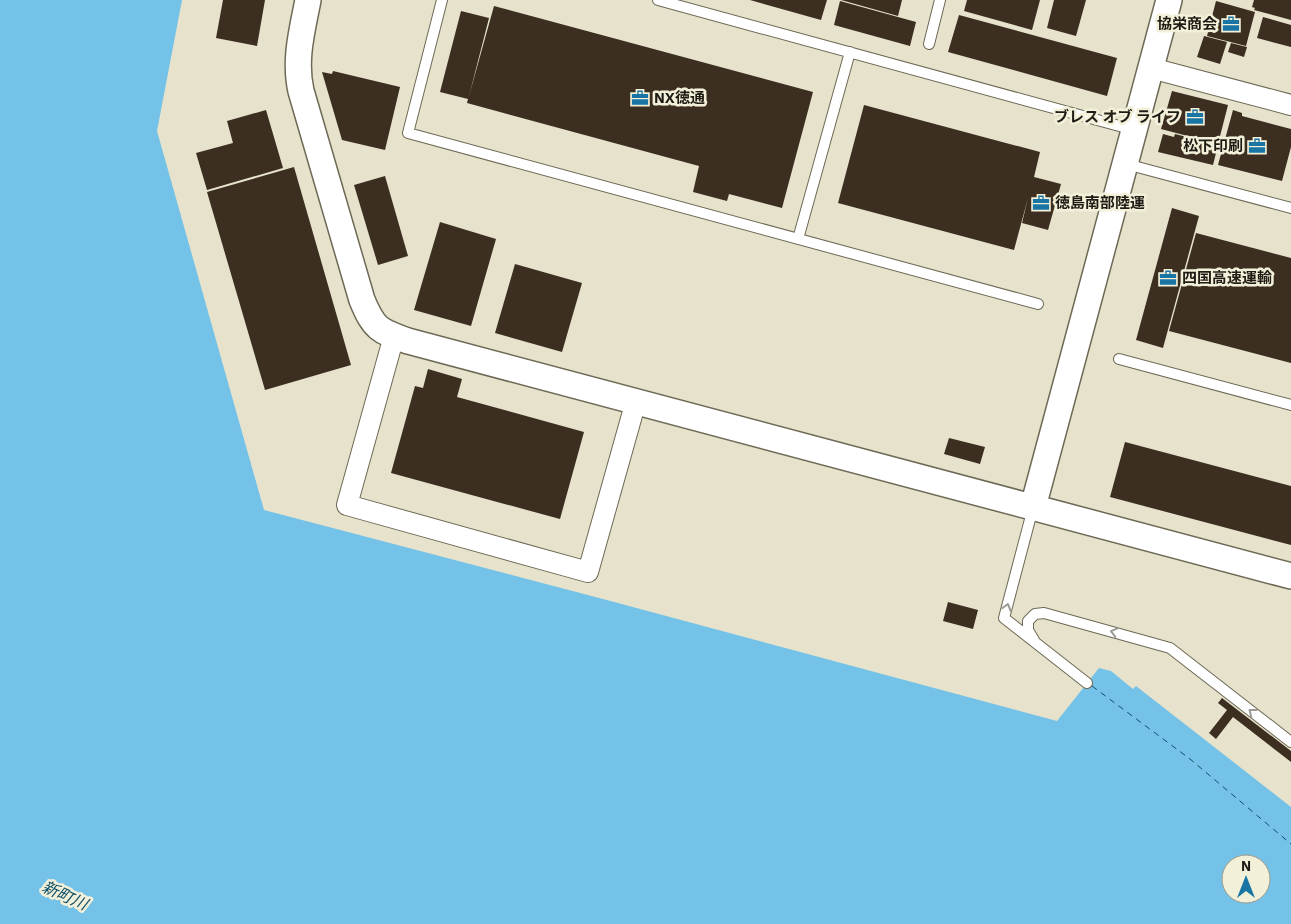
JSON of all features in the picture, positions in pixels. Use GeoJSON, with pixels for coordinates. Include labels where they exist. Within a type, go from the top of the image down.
{"type":"FeatureCollection","features":[{"type":"Feature","properties":{"kind":"street"},"geometry":{"type":"LineString","coordinates":[[308,0],[298,50],[300,91],[362,300],[368,316],[383,332],[1291,576]]}},
{"type":"Feature","properties":{"kind":"street"},"geometry":{"type":"LineString","coordinates":[[1033,507],[1169,0]]}},
{"type":"Feature","properties":{"kind":"street"},"geometry":{"type":"LineString","coordinates":[[1151,68],[1291,105]]}},
{"type":"Feature","properties":{"kind":"street"},"geometry":{"type":"LineString","coordinates":[[394,336],[347,505],[588,572],[636,401]]}},
{"type":"Feature","properties":{"kind":"lane"},"geometry":{"type":"LineString","coordinates":[[442,0],[408,133],[1038,304]]}},
{"type":"Feature","properties":{"kind":"lane"},"geometry":{"type":"LineString","coordinates":[[658,0],[1135,130]]}},
{"type":"Feature","properties":{"kind":"lane"},"geometry":{"type":"LineString","coordinates":[[929,44],[940,0]]}},
{"type":"Feature","properties":{"kind":"lane"},"geometry":{"type":"LineString","coordinates":[[798,239],[850,52]]}},
{"type":"Feature","properties":{"kind":"lane"},"geometry":{"type":"LineString","coordinates":[[1126,164],[1291,208]]}},
{"type":"Feature","properties":{"kind":"lane"},"geometry":{"type":"LineString","coordinates":[[1119,359],[1291,405]]}},
{"type":"Feature","properties":{"kind":"lane"},"geometry":{"type":"LineString","coordinates":[[1033,507],[1004,618],[1087,683]]}},
{"type":"Feature","properties":{"kind":"lane"},"geometry":{"type":"LineString","coordinates":[[1034,640],[1028,630],[1028,621],[1035,614],[1044,613],[1170,648],[1291,742]]}},
{"type":"Feature","properties":{"kind":"water","name":"新町川"},"geometry":{"type":"Polygon","coordinates":[[[0,0],[182,0],[157,131],[264,510],[1057,721],[1099,668],[1111,671],[1133,689],[1136,686],[1291,807],[1291,924],[0,924],[0,0]]]}},
{"type":"Feature","properties":{"kind":"building"},"geometry":{"type":"Polygon","coordinates":[[[223,0],[265,0],[257,46],[216,38],[223,0]]]}},
{"type":"Feature","properties":{"kind":"building"},"geometry":{"type":"Polygon","coordinates":[[[750,0],[827,0],[821,20],[750,0]]]}},
{"type":"Feature","properties":{"kind":"building"},"geometry":{"type":"Polygon","coordinates":[[[841,0],[902,0],[898,16],[841,0]]]}},
{"type":"Feature","properties":{"kind":"building"},"geometry":{"type":"Polygon","coordinates":[[[967,0],[1040,0],[1032,30],[964,11],[967,0]]]}},
{"type":"Feature","properties":{"kind":"building"},"geometry":{"type":"Polygon","coordinates":[[[1054,0],[1086,0],[1076,36],[1047,28],[1054,0]]]}},
{"type":"Feature","properties":{"kind":"building"},"geometry":{"type":"Polygon","coordinates":[[[1254,0],[1291,0],[1291,20],[1254,10],[1255,8],[1252,7],[1254,0]]]}},
{"type":"Feature","properties":{"kind":"building"},"geometry":{"type":"Polygon","coordinates":[[[840,1],[916,22],[910,46],[834,25],[840,1]]]}},
{"type":"Feature","properties":{"kind":"building"},"geometry":{"type":"Polygon","coordinates":[[[1216,1],[1255,12],[1246,46],[1207,36],[1216,1]]]}},
{"type":"Feature","properties":{"kind":"building"},"geometry":{"type":"Polygon","coordinates":[[[494,6],[813,92],[782,208],[729,194],[727,201],[693,192],[699,166],[467,103],[468,99],[440,92],[461,11],[489,18],[469,96],[494,6]]]}},
{"type":"Feature","properties":{"kind":"building"},"geometry":{"type":"Polygon","coordinates":[[[959,15],[1117,58],[1107,96],[948,52],[959,15]]]}},
{"type":"Feature","properties":{"kind":"building"},"geometry":{"type":"Polygon","coordinates":[[[1263,17],[1291,25],[1291,47],[1257,38],[1263,17]]]}},
{"type":"Feature","properties":{"kind":"building"},"geometry":{"type":"Polygon","coordinates":[[[1204,36],[1227,42],[1220,64],[1197,57],[1204,36]]]}},
{"type":"Feature","properties":{"kind":"building"},"geometry":{"type":"Polygon","coordinates":[[[1231,43],[1247,47],[1244,57],[1228,52],[1231,43]]]}},
{"type":"Feature","properties":{"kind":"building"},"geometry":{"type":"Polygon","coordinates":[[[333,71],[400,87],[385,150],[342,140],[322,72],[332,74],[333,71]]]}},
{"type":"Feature","properties":{"kind":"building"},"geometry":{"type":"Polygon","coordinates":[[[1172,91],[1228,105],[1218,144],[1161,129],[1172,91]]]}},
{"type":"Feature","properties":{"kind":"building"},"geometry":{"type":"Polygon","coordinates":[[[864,105],[1040,152],[1034,177],[1061,184],[1048,230],[1022,223],[1028,198],[1014,250],[838,203],[864,105]]]}},
{"type":"Feature","properties":{"kind":"building"},"geometry":{"type":"Polygon","coordinates":[[[266,110],[283,168],[207,190],[196,153],[233,143],[227,121],[266,110]]]}},
{"type":"Feature","properties":{"kind":"building"},"geometry":{"type":"Polygon","coordinates":[[[1233,110],[1242,113],[1242,116],[1291,129],[1291,147],[1282,181],[1218,165],[1233,110]]]}},
{"type":"Feature","properties":{"kind":"building"},"geometry":{"type":"Polygon","coordinates":[[[1163,134],[1174,137],[1175,134],[1218,145],[1213,165],[1158,152],[1163,134]]]}},
{"type":"Feature","properties":{"kind":"building"},"geometry":{"type":"Polygon","coordinates":[[[294,167],[351,365],[265,390],[207,192],[294,167]]]}},
{"type":"Feature","properties":{"kind":"building"},"geometry":{"type":"Polygon","coordinates":[[[385,176],[408,256],[378,265],[354,185],[385,176]]]}},
{"type":"Feature","properties":{"kind":"building"},"geometry":{"type":"Polygon","coordinates":[[[1172,208],[1199,216],[1163,348],[1136,340],[1172,208]]]}},
{"type":"Feature","properties":{"kind":"building"},"geometry":{"type":"Polygon","coordinates":[[[440,222],[496,239],[471,326],[414,310],[440,222]]]}},
{"type":"Feature","properties":{"kind":"building"},"geometry":{"type":"Polygon","coordinates":[[[1196,233],[1291,258],[1291,363],[1169,331],[1196,233]]]}},
{"type":"Feature","properties":{"kind":"building"},"geometry":{"type":"Polygon","coordinates":[[[515,264],[582,283],[562,352],[495,333],[515,264]]]}},
{"type":"Feature","properties":{"kind":"building"},"geometry":{"type":"Polygon","coordinates":[[[428,369],[462,379],[457,397],[584,432],[560,519],[391,473],[415,386],[423,388],[428,369]]]}},
{"type":"Feature","properties":{"kind":"building"},"geometry":{"type":"Polygon","coordinates":[[[949,438],[985,447],[980,464],[944,454],[949,438]]]}},
{"type":"Feature","properties":{"kind":"building"},"geometry":{"type":"Polygon","coordinates":[[[1125,442],[1291,486],[1291,545],[1110,497],[1125,442]]]}},
{"type":"Feature","properties":{"kind":"building"},"geometry":{"type":"Polygon","coordinates":[[[948,602],[978,610],[973,629],[943,621],[948,602]]]}},
{"type":"Feature","properties":{"kind":"building"},"geometry":{"type":"Polygon","coordinates":[[[1222,698],[1291,751],[1291,762],[1233,717],[1216,739],[1209,733],[1227,710],[1218,703],[1222,698]]]}},
{"type":"Feature","properties":{"kind":"ferry route"},"geometry":{"type":"LineString","coordinates":[[1092,686],[1190,759],[1291,844]]}},
{"type":"Feature","properties":{"kind":"place","name":"協栄商会"},"geometry":{"type":"Point","coordinates":[1231,24]}},
{"type":"Feature","properties":{"kind":"place","name":"NX徳通"},"geometry":{"type":"Point","coordinates":[640,98]}},
{"type":"Feature","properties":{"kind":"place","name":"ブレス オブ ライフ"},"geometry":{"type":"Point","coordinates":[1195,117]}},
{"type":"Feature","properties":{"kind":"place","name":"松下印刷"},"geometry":{"type":"Point","coordinates":[1257,146]}},
{"type":"Feature","properties":{"kind":"place","name":"徳島南部陸運"},"geometry":{"type":"Point","coordinates":[1041,203]}},
{"type":"Feature","properties":{"kind":"place","name":"四国高速運輸"},"geometry":{"type":"Point","coordinates":[1168,278]}}]}
